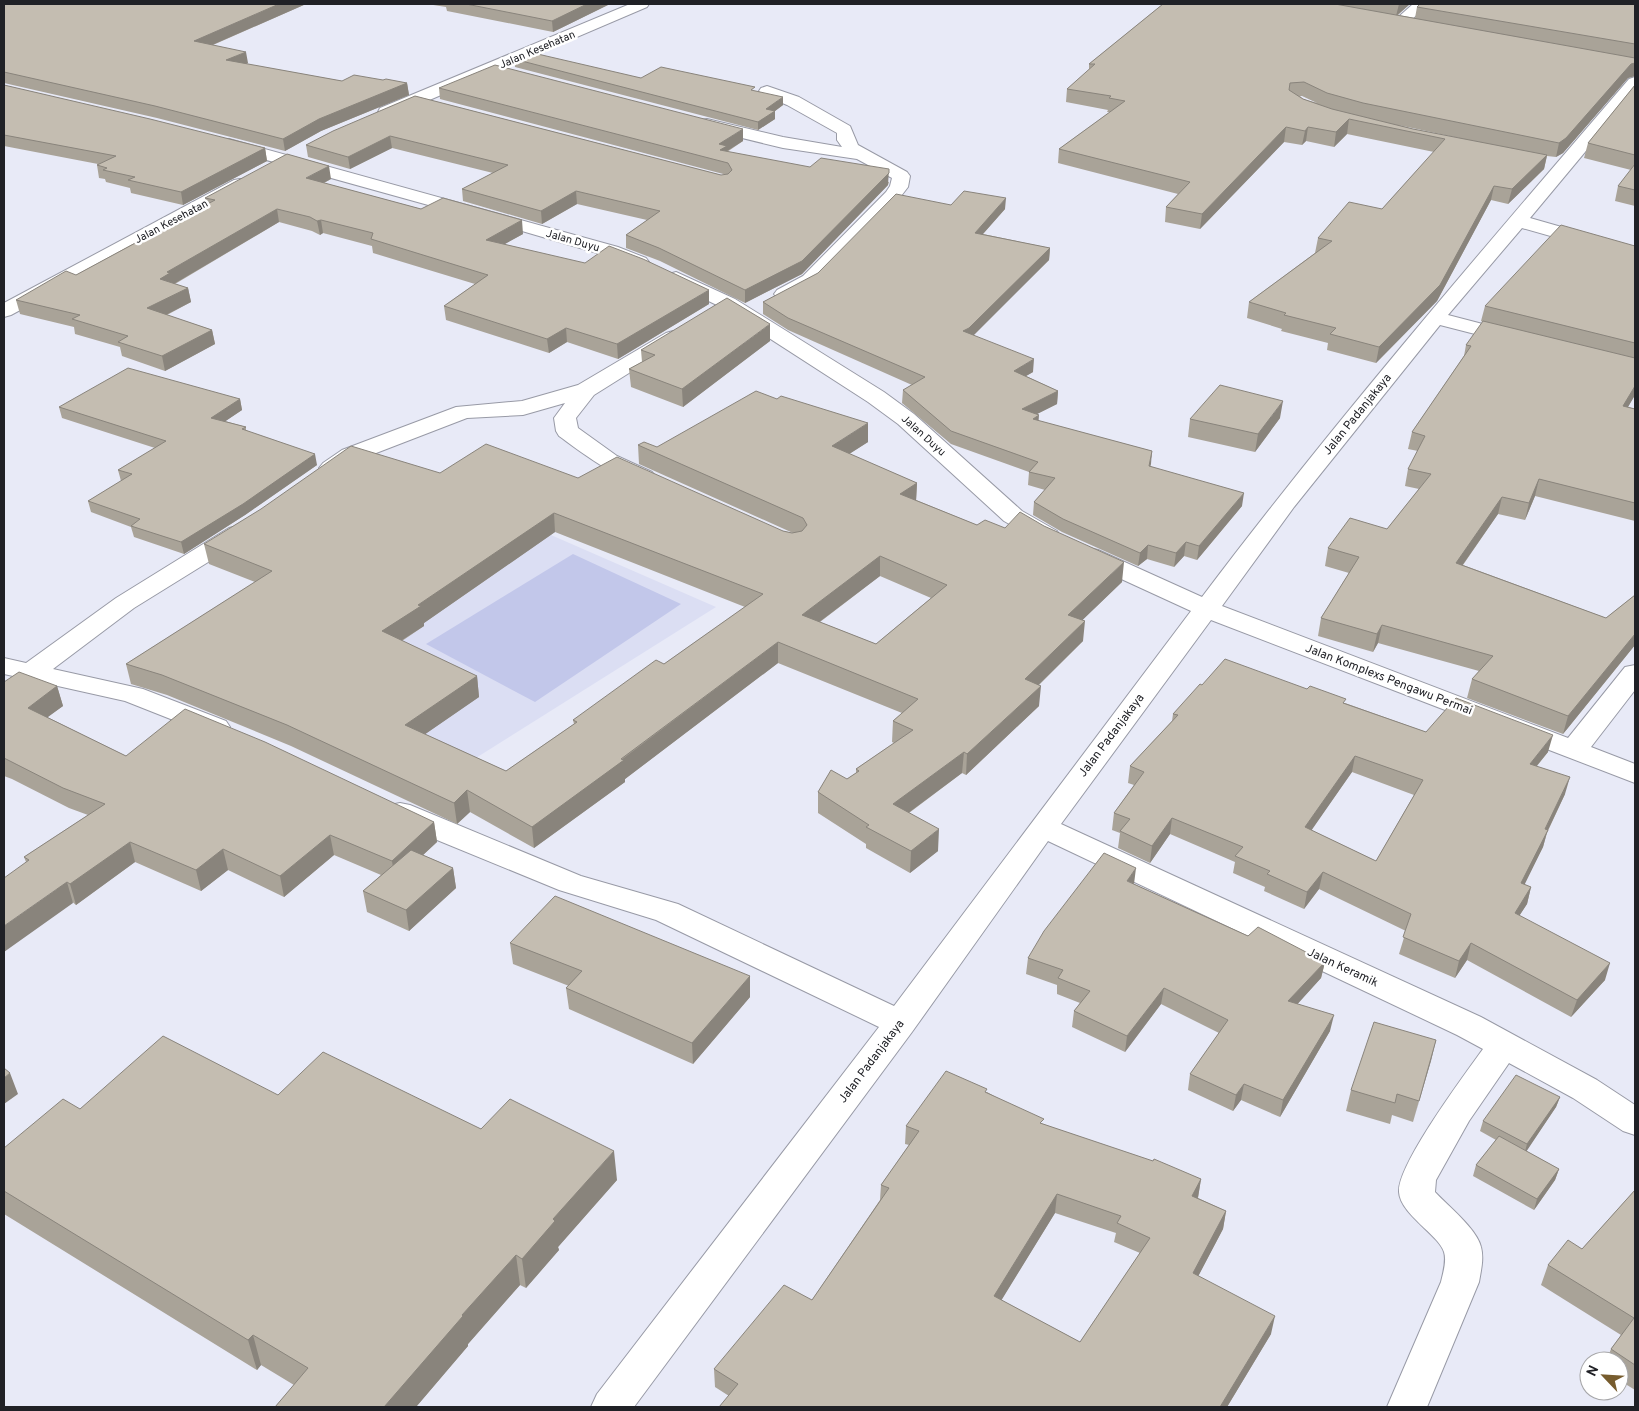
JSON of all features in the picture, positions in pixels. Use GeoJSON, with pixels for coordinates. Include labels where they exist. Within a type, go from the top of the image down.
{"type":"FeatureCollection","features":[{"type":"Feature","properties":{"kind":"street","name":"Jalan Kesehatan"},"geometry":{"type":"LineString","coordinates":[[372,118],[642,4]]}},
{"type":"Feature","properties":{"kind":"street"},"geometry":{"type":"LineString","coordinates":[[1400,23],[1421,4]]}},
{"type":"Feature","properties":{"kind":"street"},"geometry":{"type":"LineString","coordinates":[[1382,20],[1420,26]]}},
{"type":"Feature","properties":{"kind":"street"},"geometry":{"type":"LineString","coordinates":[[491,68],[520,75]]}},
{"type":"Feature","properties":{"kind":"street","name":"Jalan Padanjakaya"},"geometry":{"type":"LineString","coordinates":[[611,1407],[900,1023],[1205,608],[1286,502],[1436,318],[1519,221],[1555,165],[1635,82]]}},
{"type":"Feature","properties":{"kind":"street"},"geometry":{"type":"LineString","coordinates":[[313,480],[350,455],[464,412],[523,408],[586,390],[699,321],[751,305],[810,280],[899,187],[901,176],[860,154],[848,145],[844,130],[793,101],[767,91]]}},
{"type":"Feature","properties":{"kind":"street"},"geometry":{"type":"LineString","coordinates":[[414,100],[443,108]]}},
{"type":"Feature","properties":{"kind":"street"},"geometry":{"type":"LineString","coordinates":[[692,120],[779,143],[815,150],[860,154]]}},
{"type":"Feature","properties":{"kind":"street","name":"Jalan Duyu"},"geometry":{"type":"LineString","coordinates":[[210,139],[295,154],[611,251],[751,305],[897,411],[1013,516],[1076,550],[1205,608]]}},
{"type":"Feature","properties":{"kind":"street","name":"Jalan Kesehatan"},"geometry":{"type":"LineString","coordinates":[[4,311],[295,154]]}},
{"type":"Feature","properties":{"kind":"street"},"geometry":{"type":"LineString","coordinates":[[1519,221],[1635,254]]}},
{"type":"Feature","properties":{"kind":"street"},"geometry":{"type":"LineString","coordinates":[[1436,318],[1530,342]]}},
{"type":"Feature","properties":{"kind":"street"},"geometry":{"type":"LineString","coordinates":[[586,390],[564,418],[567,431],[609,461],[662,485]]}},
{"type":"Feature","properties":{"kind":"street"},"geometry":{"type":"LineString","coordinates":[[17,669],[255,522]]}},
{"type":"Feature","properties":{"kind":"street","name":"Jalan Komplexs Pengawu Permai"},"geometry":{"type":"LineString","coordinates":[[1205,608],[1635,774]]}},
{"type":"Feature","properties":{"kind":"street"},"geometry":{"type":"LineString","coordinates":[[17,669],[133,695],[244,739]]}},
{"type":"Feature","properties":{"kind":"street"},"geometry":{"type":"LineString","coordinates":[[1572,750],[1635,673]]}},
{"type":"Feature","properties":{"kind":"street"},"geometry":{"type":"LineString","coordinates":[[377,800],[430,826],[570,883],[668,912],[900,1023]]}},
{"type":"Feature","properties":{"kind":"street","name":"Jalan Keramik"},"geometry":{"type":"LineString","coordinates":[[1043,827],[1469,1026],[1585,1089],[1635,1122]]}},
{"type":"Feature","properties":{"kind":"street"},"geometry":{"type":"LineString","coordinates":[[1407,1407],[1460,1282],[1464,1261],[1462,1245],[1422,1202],[1417,1194],[1418,1179],[1457,1112],[1504,1045]]}},
{"type":"Feature","properties":{"kind":"shaded area"},"geometry":{"type":"Polygon","coordinates":[[[498,512],[716,607],[460,768],[266,669],[498,512]]]}},
{"type":"Feature","properties":{"kind":"shaded area"},"geometry":{"type":"Polygon","coordinates":[[[573,554],[681,604],[535,702],[426,644],[573,554]]]}},
{"type":"Feature","properties":{"kind":"building"},"geometry":{"type":"Polygon","coordinates":[[[4,4],[279,4],[194,41],[246,52],[226,60],[342,81],[354,75],[407,83],[319,119],[283,139],[155,106],[4,72],[4,4]]]}},
{"type":"Feature","properties":{"kind":"building"},"geometry":{"type":"Polygon","coordinates":[[[466,4],[587,4],[552,21],[466,4]]]}},
{"type":"Feature","properties":{"kind":"building"},"geometry":{"type":"Polygon","coordinates":[[[1163,4],[1335,4],[1635,58],[1635,63],[1631,64],[1566,138],[1559,143],[1363,103],[1327,93],[1304,82],[1290,83],[1289,90],[1303,99],[1332,109],[1413,129],[1547,155],[1512,189],[1494,186],[1440,285],[1379,347],[1330,334],[1336,328],[1284,315],[1286,313],[1249,302],[1332,241],[1318,238],[1349,202],[1382,209],[1445,139],[1349,119],[1336,132],[1308,127],[1305,131],[1286,127],[1202,214],[1166,207],[1190,182],[1059,149],[1125,101],[1109,98],[1111,96],[1067,89],[1095,64],[1089,64],[1163,4]]]}},
{"type":"Feature","properties":{"kind":"building"},"geometry":{"type":"Polygon","coordinates":[[[1420,4],[1635,4],[1635,44],[1417,7],[1420,4]]]}},
{"type":"Feature","properties":{"kind":"building"},"geometry":{"type":"Polygon","coordinates":[[[529,52],[641,78],[661,67],[755,87],[751,90],[783,97],[766,109],[775,111],[758,122],[514,59],[529,52]]]}},
{"type":"Feature","properties":{"kind":"building"},"geometry":{"type":"Polygon","coordinates":[[[495,65],[743,129],[719,144],[727,146],[720,150],[810,167],[821,158],[889,169],[889,173],[802,261],[745,290],[659,248],[626,235],[660,211],[576,191],[541,211],[462,189],[508,165],[390,136],[348,157],[306,145],[333,131],[415,96],[721,175],[728,174],[732,170],[728,163],[439,88],[495,65]]]}},
{"type":"Feature","properties":{"kind":"building"},"geometry":{"type":"Polygon","coordinates":[[[4,85],[265,148],[181,192],[128,180],[135,177],[103,170],[107,168],[97,165],[116,156],[4,135],[4,85]]]}},
{"type":"Feature","properties":{"kind":"building"},"geometry":{"type":"Polygon","coordinates":[[[1635,85],[1635,155],[1588,143],[1635,85]]]}},
{"type":"Feature","properties":{"kind":"building"},"geometry":{"type":"Polygon","coordinates":[[[287,154],[329,166],[306,178],[421,209],[443,198],[522,220],[486,240],[585,263],[609,246],[643,259],[709,290],[617,344],[566,328],[547,339],[444,306],[488,275],[371,239],[373,233],[321,220],[317,221],[310,217],[277,209],[167,272],[170,273],[160,279],[188,288],[147,308],[212,330],[162,356],[118,342],[128,336],[72,319],[80,315],[16,300],[66,271],[76,275],[215,200],[205,198],[287,154]]]}},
{"type":"Feature","properties":{"kind":"building"},"geometry":{"type":"Polygon","coordinates":[[[1635,164],[1635,190],[1618,186],[1635,164]]]}},
{"type":"Feature","properties":{"kind":"building"},"geometry":{"type":"Polygon","coordinates":[[[964,191],[1006,198],[975,233],[1050,248],[969,328],[963,331],[1034,359],[1014,371],[1058,391],[1022,409],[1039,415],[1033,419],[1152,451],[1149,466],[1244,493],[1199,546],[1186,542],[1176,553],[1148,545],[1140,553],[1063,519],[1034,502],[1055,478],[1029,472],[1038,462],[951,431],[903,390],[925,377],[788,318],[763,302],[818,273],[896,194],[951,205],[964,191]]]}},
{"type":"Feature","properties":{"kind":"building"},"geometry":{"type":"Polygon","coordinates":[[[1561,225],[1635,246],[1635,343],[1485,306],[1561,225]]]}},
{"type":"Feature","properties":{"kind":"building"},"geometry":{"type":"Polygon","coordinates":[[[727,298],[770,324],[682,389],[629,369],[655,355],[641,350],[727,298]]]}},
{"type":"Feature","properties":{"kind":"building"},"geometry":{"type":"Polygon","coordinates":[[[1483,321],[1635,358],[1635,386],[1623,406],[1635,409],[1635,503],[1539,479],[1529,503],[1502,497],[1456,563],[1606,618],[1635,595],[1635,634],[1568,716],[1472,679],[1493,656],[1382,625],[1377,634],[1321,618],[1359,557],[1328,548],[1350,518],[1387,529],[1431,474],[1408,469],[1425,436],[1412,432],[1471,346],[1466,345],[1483,321]]]}},
{"type":"Feature","properties":{"kind":"building"},"geometry":{"type":"Polygon","coordinates":[[[128,368],[240,399],[211,418],[246,427],[242,429],[315,454],[243,504],[181,542],[131,526],[140,519],[88,501],[132,474],[118,470],[166,441],[59,407],[128,368]]]}},
{"type":"Feature","properties":{"kind":"building"},"geometry":{"type":"Polygon","coordinates":[[[1220,385],[1283,401],[1258,434],[1190,419],[1220,385]]]}},
{"type":"Feature","properties":{"kind":"building"},"geometry":{"type":"Polygon","coordinates":[[[756,391],[777,399],[781,396],[868,423],[832,446],[917,483],[900,494],[977,525],[985,520],[1005,528],[1020,512],[1044,526],[1124,562],[1068,615],[1085,621],[1025,679],[1041,686],[967,754],[964,752],[893,804],[939,829],[911,851],[866,827],[869,825],[818,792],[831,770],[847,779],[859,771],[856,769],[913,730],[893,721],[918,699],[778,642],[621,759],[624,760],[532,827],[467,790],[454,803],[287,725],[162,675],[126,664],[272,571],[204,544],[261,509],[351,446],[440,473],[486,444],[578,478],[617,457],[783,531],[792,533],[802,531],[807,525],[803,518],[638,445],[644,442],[657,447],[756,391]],[[554,513],[382,631],[477,676],[405,725],[506,771],[577,722],[573,720],[656,660],[664,664],[763,594],[554,513]],[[880,556],[802,615],[876,644],[947,585],[880,556]]]}},
{"type":"Feature","properties":{"kind":"building"},"geometry":{"type":"Polygon","coordinates":[[[1225,659],[1307,689],[1310,686],[1346,699],[1343,703],[1426,732],[1456,698],[1553,735],[1530,764],[1570,777],[1545,829],[1548,830],[1521,883],[1531,887],[1515,913],[1610,963],[1577,1000],[1471,943],[1459,961],[1403,937],[1411,914],[1323,872],[1307,892],[1267,874],[1270,871],[1235,856],[1243,847],[1172,818],[1152,846],[1120,831],[1130,819],[1114,813],[1144,772],[1130,766],[1178,715],[1173,714],[1200,684],[1202,685],[1225,659]],[[1355,756],[1305,827],[1376,861],[1423,780],[1355,756]]]}},
{"type":"Feature","properties":{"kind":"building"},"geometry":{"type":"Polygon","coordinates":[[[19,672],[57,686],[28,708],[126,756],[185,709],[265,742],[434,822],[392,861],[330,835],[280,876],[223,849],[196,870],[130,842],[70,884],[67,882],[4,926],[4,878],[29,860],[24,857],[105,804],[63,788],[4,758],[4,682],[19,672]]]}},
{"type":"Feature","properties":{"kind":"building"},"geometry":{"type":"Polygon","coordinates":[[[411,850],[453,868],[406,910],[363,891],[411,850]]]}},
{"type":"Feature","properties":{"kind":"building"},"geometry":{"type":"Polygon","coordinates":[[[1104,853],[1136,868],[1127,881],[1248,936],[1258,927],[1325,962],[1288,1001],[1334,1015],[1283,1100],[1244,1084],[1236,1095],[1190,1074],[1228,1020],[1164,988],[1127,1036],[1074,1011],[1090,991],[1058,978],[1063,970],[1028,958],[1044,931],[1104,853]]]}},
{"type":"Feature","properties":{"kind":"building"},"geometry":{"type":"Polygon","coordinates":[[[555,896],[750,976],[692,1043],[566,988],[582,971],[510,943],[555,896]]]}},
{"type":"Feature","properties":{"kind":"building"},"geometry":{"type":"Polygon","coordinates":[[[1374,1022],[1436,1040],[1419,1101],[1397,1094],[1395,1103],[1351,1090],[1374,1022]]]}},
{"type":"Feature","properties":{"kind":"building"},"geometry":{"type":"Polygon","coordinates":[[[163,1036],[278,1095],[323,1052],[481,1129],[510,1099],[614,1151],[553,1219],[555,1221],[522,1259],[516,1255],[384,1407],[275,1407],[308,1368],[253,1335],[248,1340],[4,1191],[4,1148],[63,1099],[80,1109],[163,1036]]]}},
{"type":"Feature","properties":{"kind":"building"},"geometry":{"type":"Polygon","coordinates":[[[4,1068],[10,1073],[4,1078],[4,1068]]]}},
{"type":"Feature","properties":{"kind":"building"},"geometry":{"type":"Polygon","coordinates":[[[946,1071],[987,1089],[985,1092],[1044,1119],[1040,1123],[1153,1161],[1154,1159],[1201,1179],[1192,1196],[1226,1211],[1193,1273],[1275,1316],[1220,1407],[719,1407],[738,1384],[714,1369],[784,1285],[812,1300],[889,1188],[881,1185],[919,1131],[906,1126],[946,1071]],[[1057,1194],[994,1296],[1080,1342],[1150,1238],[1117,1223],[1121,1216],[1057,1194]]]}},
{"type":"Feature","properties":{"kind":"building"},"geometry":{"type":"Polygon","coordinates":[[[1516,1075],[1560,1097],[1527,1144],[1483,1121],[1516,1075]]]}},
{"type":"Feature","properties":{"kind":"building"},"geometry":{"type":"Polygon","coordinates":[[[1499,1136],[1559,1169],[1537,1199],[1476,1165],[1499,1136]]]}},
{"type":"Feature","properties":{"kind":"building"},"geometry":{"type":"Polygon","coordinates":[[[1635,1190],[1635,1365],[1629,1361],[1629,1351],[1614,1351],[1611,1349],[1634,1318],[1548,1265],[1568,1240],[1582,1249],[1635,1190]]]}}]}
